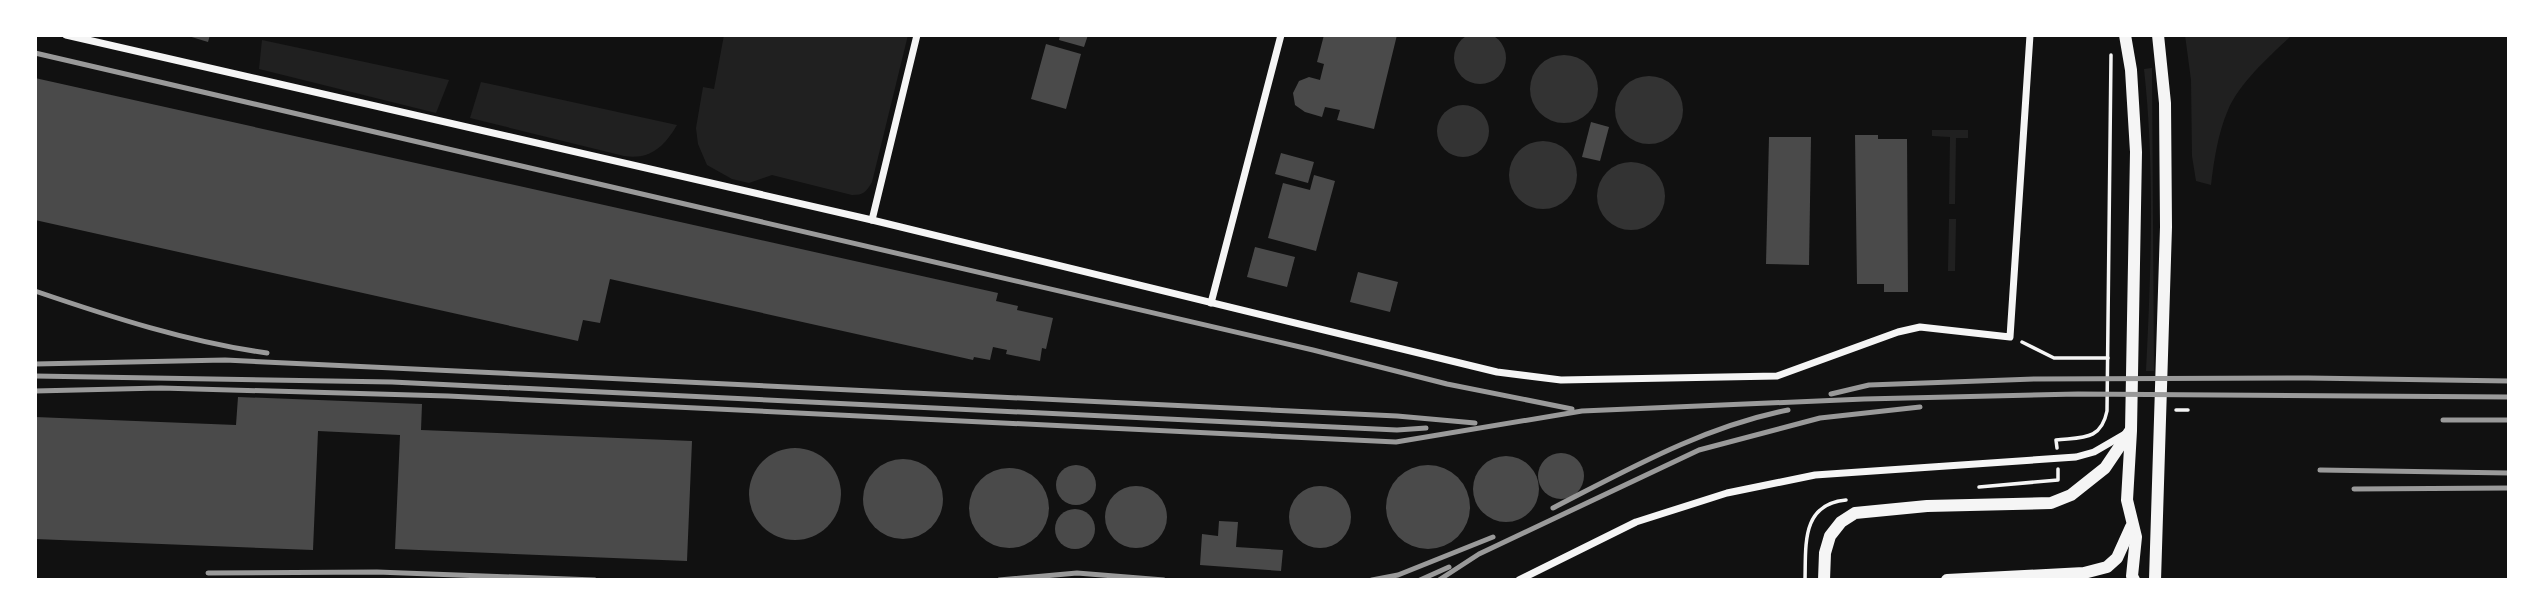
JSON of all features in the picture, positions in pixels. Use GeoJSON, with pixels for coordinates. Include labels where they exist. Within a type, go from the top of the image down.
{"type":"FeatureCollection","features":[{"type":"Feature","properties":{"kind":"main road"},"geometry":{"type":"LineString","coordinates":[[2125,35],[2132,70],[2136,152],[2131,430],[2127,500],[2136,537],[2132,576],[2134,580]]}},
{"type":"Feature","properties":{"kind":"main road"},"geometry":{"type":"LineString","coordinates":[[2155,580],[2166,227],[2165,103],[2158,35]]}},
{"type":"Feature","properties":{"kind":"main road"},"geometry":{"type":"LineString","coordinates":[[1824,580],[1825,553],[1830,536],[1841,522],[1855,513],[1927,506],[2051,503],[2071,495],[2105,468],[2131,430]]}},
{"type":"Feature","properties":{"kind":"main road"},"geometry":{"type":"LineString","coordinates":[[1947,580],[2084,573],[2106,567],[2117,558],[2127,540],[2132,523]]}},
{"type":"Feature","properties":{"kind":"street"},"geometry":{"type":"LineString","coordinates":[[66,35],[872,220],[1497,372],[1562,380],[1777,376],[1898,332],[1920,327],[2010,337],[2030,35]]}},
{"type":"Feature","properties":{"kind":"street"},"geometry":{"type":"LineString","coordinates":[[872,220],[916,35]]}},
{"type":"Feature","properties":{"kind":"street"},"geometry":{"type":"LineString","coordinates":[[1211,303],[1280,35]]}},
{"type":"Feature","properties":{"kind":"street"},"geometry":{"type":"LineString","coordinates":[[1518,580],[1636,522],[1727,493],[1815,475],[2076,457],[2094,452],[2131,430]]}},
{"type":"Feature","properties":{"kind":"path"},"geometry":{"type":"LineString","coordinates":[[2056,440],[2094,434],[2101,429],[2107,411],[2111,49]]}},
{"type":"Feature","properties":{"kind":"path"},"geometry":{"type":"LineString","coordinates":[[2010,337],[2054,358],[2108,358]]}},
{"type":"Feature","properties":{"kind":"shaded area"},"geometry":{"type":"Polygon","coordinates":[[[1480,32],[1490,34],[1498,40],[1504,48],[1504,68],[1498,76],[1490,82],[1480,84],[1470,82],[1462,76],[1456,68],[1454,58],[1456,48],[1462,40],[1470,34],[1480,32]]]}},
{"type":"Feature","properties":{"kind":"shaded area"},"geometry":{"type":"Polygon","coordinates":[[[724,35],[908,35],[872,182],[866,191],[852,195],[772,175],[749,183],[732,179],[707,165],[698,144],[696,128],[703,87],[714,89],[724,35]]]}},
{"type":"Feature","properties":{"kind":"shaded area"},"geometry":{"type":"Polygon","coordinates":[[[2185,35],[2292,35],[2257,69],[2233,100],[2219,137],[2211,185],[2196,181],[2192,156],[2191,80],[2185,35]]]}},
{"type":"Feature","properties":{"kind":"shaded area"},"geometry":{"type":"Polygon","coordinates":[[[262,40],[449,80],[436,113],[259,69],[262,40]]]}},
{"type":"Feature","properties":{"kind":"shaded area"},"geometry":{"type":"Polygon","coordinates":[[[1564,55],[1577,58],[1588,65],[1595,76],[1598,89],[1595,102],[1588,113],[1577,120],[1564,123],[1551,120],[1540,113],[1533,102],[1530,89],[1533,76],[1540,65],[1551,58],[1564,55]]]}},
{"type":"Feature","properties":{"kind":"shaded area"},"geometry":{"type":"Polygon","coordinates":[[[2152,68],[2154,371],[2146,371],[2151,182],[2144,69],[2152,68]]]}},
{"type":"Feature","properties":{"kind":"shaded area"},"geometry":{"type":"Polygon","coordinates":[[[1649,76],[1662,79],[1673,86],[1680,97],[1683,110],[1680,123],[1673,134],[1662,141],[1649,144],[1636,141],[1625,134],[1618,123],[1615,110],[1618,97],[1625,86],[1636,79],[1649,76]]]}},
{"type":"Feature","properties":{"kind":"shaded area"},"geometry":{"type":"Polygon","coordinates":[[[481,82],[677,125],[667,140],[649,154],[624,156],[470,118],[481,82]]]}},
{"type":"Feature","properties":{"kind":"shaded area"},"geometry":{"type":"Polygon","coordinates":[[[1463,105],[1473,107],[1481,113],[1487,121],[1487,141],[1481,149],[1473,155],[1463,157],[1453,155],[1445,149],[1439,141],[1437,131],[1439,121],[1445,113],[1453,107],[1463,105]]]}},
{"type":"Feature","properties":{"kind":"shaded area"},"geometry":{"type":"Polygon","coordinates":[[[1932,130],[1968,130],[1968,138],[1956,138],[1955,204],[1949,204],[1950,137],[1932,136],[1932,130]]]}},
{"type":"Feature","properties":{"kind":"shaded area"},"geometry":{"type":"Polygon","coordinates":[[[1543,141],[1556,144],[1567,151],[1574,162],[1577,175],[1574,188],[1567,199],[1556,206],[1543,209],[1530,206],[1519,199],[1512,188],[1509,175],[1512,162],[1519,151],[1530,144],[1543,141]]]}},
{"type":"Feature","properties":{"kind":"shaded area"},"geometry":{"type":"Polygon","coordinates":[[[1631,162],[1644,165],[1655,172],[1662,183],[1665,196],[1662,209],[1655,220],[1644,227],[1631,230],[1618,227],[1607,220],[1600,209],[1597,196],[1600,183],[1607,172],[1618,165],[1631,162]]]}},
{"type":"Feature","properties":{"kind":"shaded area"},"geometry":{"type":"Polygon","coordinates":[[[1949,219],[1956,219],[1955,271],[1948,271],[1949,219]]]}},
{"type":"Feature","properties":{"kind":"building"},"geometry":{"type":"Polygon","coordinates":[[[185,35],[210,35],[208,42],[185,35]]]}},
{"type":"Feature","properties":{"kind":"building"},"geometry":{"type":"Polygon","coordinates":[[[1060,35],[1088,35],[1084,47],[1059,40],[1060,35]]]}},
{"type":"Feature","properties":{"kind":"building"},"geometry":{"type":"Polygon","coordinates":[[[1324,35],[1397,35],[1374,129],[1337,120],[1340,110],[1325,107],[1322,117],[1305,112],[1295,105],[1293,93],[1299,81],[1309,77],[1320,80],[1324,64],[1317,62],[1324,35]]]}},
{"type":"Feature","properties":{"kind":"building"},"geometry":{"type":"Polygon","coordinates":[[[1046,44],[1081,54],[1066,109],[1031,99],[1046,44]]]}},
{"type":"Feature","properties":{"kind":"building"},"geometry":{"type":"Polygon","coordinates":[[[35,78],[998,293],[996,301],[1018,306],[1017,310],[1053,318],[1046,349],[1042,348],[1040,361],[1006,354],[1007,350],[993,347],[990,360],[974,357],[973,360],[610,279],[600,323],[583,320],[578,341],[35,220],[35,78]]]}},
{"type":"Feature","properties":{"kind":"building"},"geometry":{"type":"Polygon","coordinates":[[[1591,122],[1609,127],[1600,161],[1582,157],[1591,122]]]}},
{"type":"Feature","properties":{"kind":"building"},"geometry":{"type":"Polygon","coordinates":[[[1855,135],[1878,135],[1878,139],[1907,139],[1908,292],[1884,292],[1884,284],[1857,284],[1855,135]]]}},
{"type":"Feature","properties":{"kind":"building"},"geometry":{"type":"Polygon","coordinates":[[[1769,137],[1811,137],[1809,265],[1766,264],[1769,137]]]}},
{"type":"Feature","properties":{"kind":"building"},"geometry":{"type":"Polygon","coordinates":[[[1281,153],[1314,162],[1308,183],[1275,174],[1281,153]]]}},
{"type":"Feature","properties":{"kind":"building"},"geometry":{"type":"Polygon","coordinates":[[[1314,175],[1335,181],[1316,251],[1268,238],[1283,183],[1310,190],[1314,175]]]}},
{"type":"Feature","properties":{"kind":"building"},"geometry":{"type":"Polygon","coordinates":[[[1255,247],[1295,257],[1287,287],[1247,277],[1255,247]]]}},
{"type":"Feature","properties":{"kind":"building"},"geometry":{"type":"Polygon","coordinates":[[[1358,272],[1398,282],[1390,312],[1350,302],[1358,272]]]}},
{"type":"Feature","properties":{"kind":"building"},"geometry":{"type":"Polygon","coordinates":[[[238,397],[422,404],[421,430],[692,441],[687,561],[395,549],[400,435],[318,431],[313,550],[35,539],[35,417],[236,425],[238,397]]]}},
{"type":"Feature","properties":{"kind":"building"},"geometry":{"type":"Polygon","coordinates":[[[795,448],[813,451],[828,461],[838,476],[841,494],[838,512],[828,527],[813,537],[795,540],[777,537],[762,527],[752,512],[749,494],[752,476],[762,461],[777,451],[795,448]]]}},
{"type":"Feature","properties":{"kind":"building"},"geometry":{"type":"Polygon","coordinates":[[[1561,453],[1577,460],[1584,476],[1577,492],[1561,499],[1545,492],[1538,476],[1545,460],[1561,453]]]}},
{"type":"Feature","properties":{"kind":"building"},"geometry":{"type":"Polygon","coordinates":[[[1506,456],[1519,459],[1529,466],[1536,476],[1539,489],[1536,502],[1529,512],[1519,519],[1506,522],[1493,519],[1483,512],[1476,502],[1473,489],[1476,476],[1483,466],[1493,459],[1506,456]]]}},
{"type":"Feature","properties":{"kind":"building"},"geometry":{"type":"Polygon","coordinates":[[[903,459],[918,462],[931,471],[940,484],[943,499],[940,514],[931,527],[918,536],[903,539],[888,536],[875,527],[866,514],[863,499],[866,484],[875,471],[888,462],[903,459]]]}},
{"type":"Feature","properties":{"kind":"building"},"geometry":{"type":"Polygon","coordinates":[[[1076,465],[1090,471],[1096,485],[1090,499],[1076,505],[1062,499],[1056,485],[1062,471],[1076,465]]]}},
{"type":"Feature","properties":{"kind":"building"},"geometry":{"type":"Polygon","coordinates":[[[1420,465],[1436,465],[1452,472],[1463,483],[1470,499],[1467,523],[1458,537],[1436,549],[1420,549],[1404,542],[1393,531],[1386,515],[1386,499],[1393,483],[1404,472],[1420,465]]]}},
{"type":"Feature","properties":{"kind":"building"},"geometry":{"type":"Polygon","coordinates":[[[1009,468],[1024,471],[1037,480],[1046,493],[1049,508],[1046,523],[1037,536],[1024,545],[1009,548],[994,545],[981,536],[972,523],[969,508],[972,493],[981,480],[994,471],[1009,468]]]}},
{"type":"Feature","properties":{"kind":"building"},"geometry":{"type":"Polygon","coordinates":[[[1136,486],[1148,488],[1158,495],[1165,505],[1165,529],[1158,539],[1148,546],[1136,548],[1124,546],[1114,539],[1107,529],[1105,517],[1107,505],[1114,495],[1124,488],[1136,486]]]}},
{"type":"Feature","properties":{"kind":"building"},"geometry":{"type":"Polygon","coordinates":[[[1320,486],[1332,488],[1342,495],[1349,505],[1349,529],[1342,539],[1332,546],[1320,548],[1308,546],[1298,539],[1291,529],[1289,517],[1291,505],[1298,495],[1308,488],[1320,486]]]}},
{"type":"Feature","properties":{"kind":"building"},"geometry":{"type":"Polygon","coordinates":[[[1075,509],[1089,515],[1095,529],[1089,543],[1075,549],[1061,543],[1055,529],[1061,515],[1075,509]]]}},
{"type":"Feature","properties":{"kind":"building"},"geometry":{"type":"Polygon","coordinates":[[[1219,521],[1238,522],[1236,547],[1283,550],[1281,571],[1200,565],[1202,534],[1218,536],[1219,521]]]}},
{"type":"Feature","properties":{"kind":"railway"},"geometry":{"type":"LineString","coordinates":[[35,53],[1313,350],[1447,384],[1572,409]]}},
{"type":"Feature","properties":{"kind":"railway"},"geometry":{"type":"LineString","coordinates":[[35,291],[179,335],[267,353]]}},
{"type":"Feature","properties":{"kind":"railway"},"geometry":{"type":"LineString","coordinates":[[35,364],[225,360],[1397,416],[1475,423]]}},
{"type":"Feature","properties":{"kind":"railway"},"geometry":{"type":"LineString","coordinates":[[35,376],[392,382],[1397,430],[1426,428]]}},
{"type":"Feature","properties":{"kind":"railway"},"geometry":{"type":"LineString","coordinates":[[1831,394],[1869,385],[2035,379],[2308,378],[2509,381]]}},
{"type":"Feature","properties":{"kind":"railway"},"geometry":{"type":"LineString","coordinates":[[35,391],[161,388],[448,396],[1396,442],[1582,411],[1864,399],[2078,394],[2509,397]]}},
{"type":"Feature","properties":{"kind":"railway"},"geometry":{"type":"LineString","coordinates":[[1439,580],[1479,554],[1699,450],[1820,418],[1920,407]]}},
{"type":"Feature","properties":{"kind":"railway"},"geometry":{"type":"LineString","coordinates":[[1553,508],[1638,464],[1696,438],[1757,417],[1788,410]]}},
{"type":"Feature","properties":{"kind":"railway"},"geometry":{"type":"LineString","coordinates":[[2443,420],[2509,420]]}},
{"type":"Feature","properties":{"kind":"railway"},"geometry":{"type":"LineString","coordinates":[[2320,470],[2509,473]]}},
{"type":"Feature","properties":{"kind":"railway"},"geometry":{"type":"LineString","coordinates":[[2354,489],[2509,488]]}},
{"type":"Feature","properties":{"kind":"railway"},"geometry":{"type":"LineString","coordinates":[[1372,580],[1398,575],[1493,537]]}},
{"type":"Feature","properties":{"kind":"railway"},"geometry":{"type":"LineString","coordinates":[[1420,580],[1449,567]]}},
{"type":"Feature","properties":{"kind":"railway"},"geometry":{"type":"LineString","coordinates":[[208,573],[377,572],[595,580]]}},
{"type":"Feature","properties":{"kind":"railway"},"geometry":{"type":"LineString","coordinates":[[999,580],[1077,573],[1164,580]]}}]}
